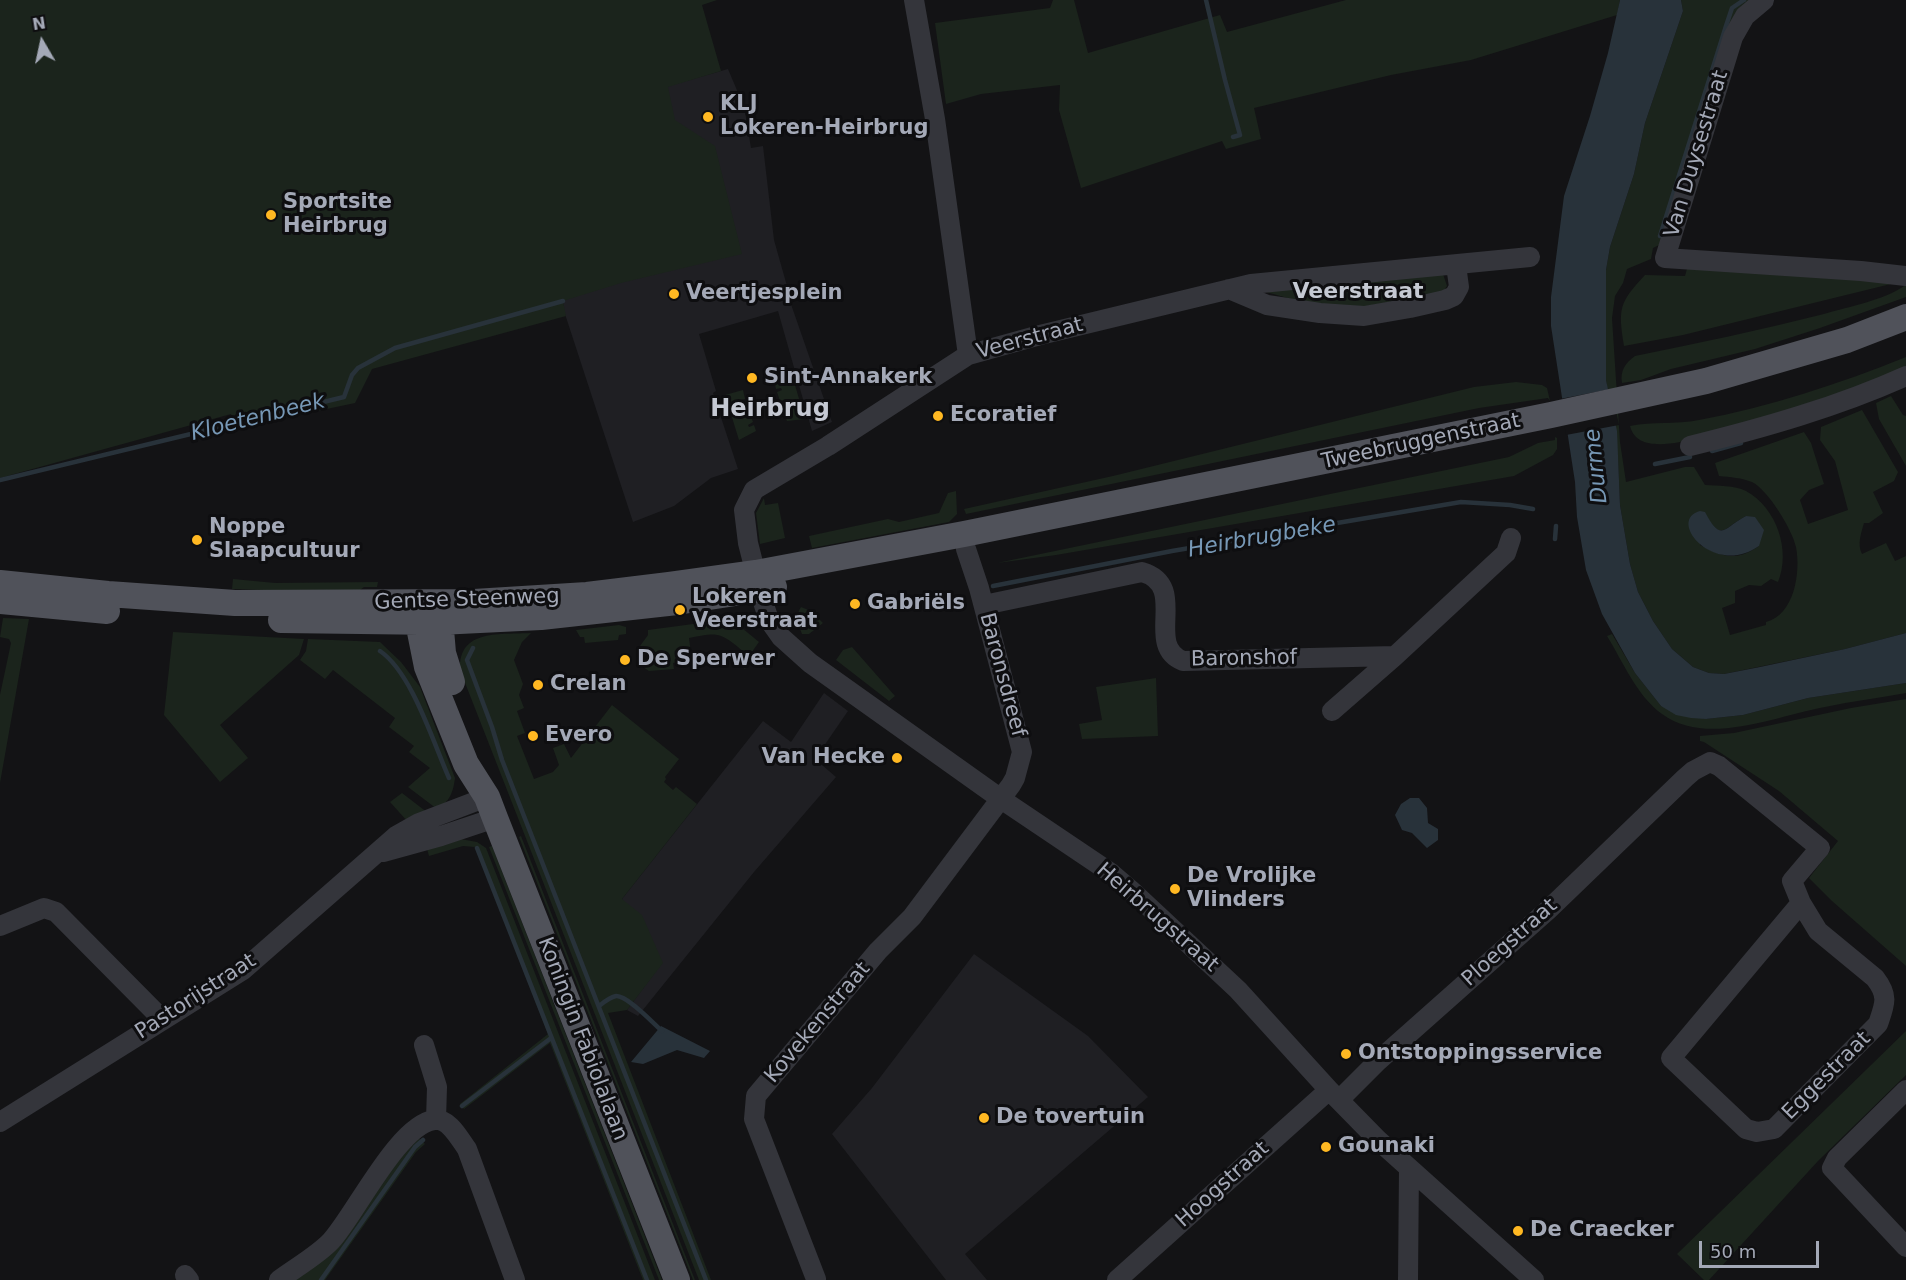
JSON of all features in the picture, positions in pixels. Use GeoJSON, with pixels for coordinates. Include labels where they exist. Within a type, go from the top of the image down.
{"type":"FeatureCollection","features":[{"type":"Feature","properties":{"kind":"main road","name":"Tweebruggenstraat"},"geometry":{"type":"LineString","coordinates":[[1626,406],[1854,338],[1906,318]]}},
{"type":"Feature","properties":{"kind":"main road","name":"Tweebruggenstraat"},"geometry":{"type":"LineString","coordinates":[[966,549],[1552,421],[1626,406],[1713,395],[1785,376],[1906,335]]}},
{"type":"Feature","properties":{"kind":"main road","name":"Tweebruggenstraat"},"geometry":{"type":"LineString","coordinates":[[930,540],[1552,421]]}},
{"type":"Feature","properties":{"kind":"main road","name":"Gentse Steenweg"},"geometry":{"type":"LineString","coordinates":[[0,583],[108,594],[235,603],[541,616],[627,609],[687,601],[930,540]]}},
{"type":"Feature","properties":{"kind":"main road","name":"Gentse Steenweg"},"geometry":{"type":"LineString","coordinates":[[0,601],[237,620],[428,613],[474,602],[758,582],[966,549]]}},
{"type":"Feature","properties":{"kind":"main road","name":"Koningin Fabiolalaan"},"geometry":{"type":"LineString","coordinates":[[428,613],[481,761],[491,807],[677,1280]]}},
{"type":"Feature","properties":{"kind":"street"},"geometry":{"type":"LineString","coordinates":[[914,0],[935,119],[968,355]]}},
{"type":"Feature","properties":{"kind":"street","name":"Van Duysestraat"},"geometry":{"type":"LineString","coordinates":[[1764,0],[1745,16],[1733,37],[1665,258],[1906,276]]}},
{"type":"Feature","properties":{"kind":"street","name":"Veerstraat"},"geometry":{"type":"LineString","coordinates":[[758,582],[744,520],[744,510],[754,490],[828,446],[968,355],[1040,335],[1251,284],[1530,257]]}},
{"type":"Feature","properties":{"kind":"street"},"geometry":{"type":"LineString","coordinates":[[1230,289],[1267,305],[1320,313],[1364,315],[1410,308],[1454,296],[1459,287],[1456,265]]}},
{"type":"Feature","properties":{"kind":"street"},"geometry":{"type":"LineString","coordinates":[[1690,446],[1850,399],[1906,376]]}},
{"type":"Feature","properties":{"kind":"street"},"geometry":{"type":"LineString","coordinates":[[1332,711],[1506,553],[1511,538]]}},
{"type":"Feature","properties":{"kind":"street","name":"Baronsdreef"},"geometry":{"type":"LineString","coordinates":[[966,549],[984,605],[1022,752],[1015,777],[1001,799]]}},
{"type":"Feature","properties":{"kind":"street","name":"Baronshof"},"geometry":{"type":"LineString","coordinates":[[984,605],[1142,572],[1154,576],[1164,588],[1167,644],[1173,655],[1183,661],[1395,656]]}},
{"type":"Feature","properties":{"kind":"street","name":"Heirbrugstraat"},"geometry":{"type":"LineString","coordinates":[[758,582],[769,620],[781,636],[810,663],[1001,799],[1111,873],[1238,990],[1378,1140],[1534,1280]]}},
{"type":"Feature","properties":{"kind":"street","name":"Eggestraat"},"geometry":{"type":"LineString","coordinates":[[1678,784],[1693,771],[1710,762],[1719,766],[1820,848],[1792,881],[1801,903],[1818,931],[1875,978],[1886,1003],[1878,1024],[1774,1129],[1757,1132],[1746,1129],[1671,1058],[1801,903]]}},
{"type":"Feature","properties":{"kind":"street","name":"Ploegstraat"},"geometry":{"type":"LineString","coordinates":[[1334,1095],[1378,1061],[1548,910],[1678,784]]}},
{"type":"Feature","properties":{"kind":"street","name":"Kovekenstraat"},"geometry":{"type":"LineString","coordinates":[[816,1279],[754,1119],[756,1096],[878,951],[912,917],[1001,799]]}},
{"type":"Feature","properties":{"kind":"street","name":"Pastorijstraat"},"geometry":{"type":"LineString","coordinates":[[0,1122],[243,970],[377,853],[441,836],[491,807]]}},
{"type":"Feature","properties":{"kind":"street"},"geometry":{"type":"LineString","coordinates":[[0,926],[44,908],[56,912],[163,1020]]}},
{"type":"Feature","properties":{"kind":"street"},"geometry":{"type":"LineString","coordinates":[[424,1044],[437,1087],[436,1120]]}},
{"type":"Feature","properties":{"kind":"street"},"geometry":{"type":"LineString","coordinates":[[1906,1090],[1837,1158],[1832,1168],[1906,1247]]}},
{"type":"Feature","properties":{"kind":"street","name":"Hoogstraat"},"geometry":{"type":"LineString","coordinates":[[1116,1280],[1334,1095]]}},
{"type":"Feature","properties":{"kind":"street"},"geometry":{"type":"LineString","coordinates":[[279,1280],[330,1242],[394,1151],[412,1131],[424,1123],[436,1120],[448,1124],[467,1149],[515,1280]]}},
{"type":"Feature","properties":{"kind":"street"},"geometry":{"type":"LineString","coordinates":[[1408,1280],[1409,1168]]}},
{"type":"Feature","properties":{"kind":"shaded area","name":"Sportsite Heirbrug"},"geometry":{"type":"Polygon","coordinates":[[[0,0],[717,0],[702,5],[721,71],[668,87],[675,120],[715,146],[742,254],[621,283],[563,301],[566,316],[372,369],[355,403],[236,428],[231,414],[0,478],[0,0]]]}},
{"type":"Feature","properties":{"kind":"shaded area"},"geometry":{"type":"Polygon","coordinates":[[[1053,0],[1074,0],[1088,53],[1220,15],[1227,32],[1346,0],[1620,0],[1617,15],[1471,60],[1391,75],[1254,108],[1261,139],[1226,149],[1222,141],[1081,188],[1059,110],[1060,85],[981,94],[946,104],[935,23],[1050,8],[1053,0]]]}},
{"type":"Feature","properties":{"kind":"shaded area"},"geometry":{"type":"Polygon","coordinates":[[[1681,0],[1755,0],[1663,243],[1653,248],[1651,259],[1627,269],[1623,283],[1615,296],[1612,318],[1620,442],[1626,482],[1685,467],[1694,467],[1705,485],[1726,486],[1746,491],[1766,508],[1773,519],[1782,544],[1782,570],[1778,582],[1771,579],[1761,586],[1749,585],[1735,591],[1735,603],[1722,608],[1730,635],[1766,625],[1766,622],[1776,618],[1783,611],[1793,592],[1797,569],[1794,539],[1778,511],[1758,486],[1752,482],[1719,476],[1715,463],[1804,432],[1811,443],[1824,484],[1809,490],[1800,500],[1808,524],[1848,510],[1835,461],[1820,440],[1821,427],[1862,410],[1898,472],[1894,481],[1873,492],[1883,513],[1869,523],[1864,523],[1860,539],[1862,554],[1886,543],[1895,561],[1906,556],[1906,633],[1845,649],[1724,674],[1709,673],[1693,667],[1672,649],[1653,621],[1638,592],[1630,564],[1620,505],[1618,459],[1606,380],[1606,270],[1610,247],[1634,174],[1645,123],[1683,11],[1681,0]],[[1704,512],[1700,545],[1708,549],[1723,555],[1736,556],[1759,546],[1746,516],[1724,530],[1715,528],[1704,512]]]}},
{"type":"Feature","properties":{"kind":"shaded area","name":"Veertjesplein"},"geometry":{"type":"Polygon","coordinates":[[[728,69],[739,95],[742,94],[751,148],[763,146],[774,240],[787,286],[785,287],[832,422],[812,431],[778,311],[699,334],[716,391],[713,393],[738,469],[711,478],[674,506],[633,522],[564,311],[563,301],[668,86],[728,69]]]}},
{"type":"Feature","properties":{"kind":"shaded area"},"geometry":{"type":"Polygon","coordinates":[[[1688,265],[1899,282],[1683,335],[1624,346],[1621,314],[1625,300],[1630,293],[1645,275],[1685,276],[1688,265]]]}},
{"type":"Feature","properties":{"kind":"shaded area"},"geometry":{"type":"Polygon","coordinates":[[[1443,274],[1447,286],[1442,293],[1355,308],[1302,302],[1259,290],[1443,274]]]}},
{"type":"Feature","properties":{"kind":"shaded area"},"geometry":{"type":"Polygon","coordinates":[[[1906,285],[1906,297],[1820,328],[1755,349],[1622,383],[1624,368],[1635,356],[1824,314],[1877,299],[1906,285]]]}},
{"type":"Feature","properties":{"kind":"shaded area"},"geometry":{"type":"Polygon","coordinates":[[[1906,357],[1906,370],[1896,375],[1698,439],[1669,444],[1649,443],[1634,435],[1630,426],[1690,421],[1725,415],[1830,385],[1906,357]]]}},
{"type":"Feature","properties":{"kind":"shaded area"},"geometry":{"type":"Polygon","coordinates":[[[792,375],[805,419],[787,421],[785,416],[790,414],[789,412],[784,413],[781,404],[786,402],[785,400],[780,401],[777,392],[782,390],[781,388],[776,389],[774,380],[792,375]]]}},
{"type":"Feature","properties":{"kind":"shaded area"},"geometry":{"type":"Polygon","coordinates":[[[1516,382],[1542,385],[1547,388],[1550,401],[1548,398],[1479,408],[966,514],[964,509],[1113,476],[1474,387],[1516,382]]]}},
{"type":"Feature","properties":{"kind":"shaded area"},"geometry":{"type":"Polygon","coordinates":[[[743,390],[745,399],[741,400],[741,403],[746,401],[749,411],[745,414],[750,414],[753,422],[748,425],[749,427],[754,425],[756,431],[739,440],[725,395],[743,390]]]}},
{"type":"Feature","properties":{"kind":"shaded area"},"geometry":{"type":"Polygon","coordinates":[[[1891,396],[1906,416],[1906,466],[1879,419],[1876,403],[1891,396]]]}},
{"type":"Feature","properties":{"kind":"shaded area"},"geometry":{"type":"Polygon","coordinates":[[[1555,437],[1557,438],[1557,449],[1553,455],[1514,476],[1056,555],[997,563],[1509,457],[1538,443],[1555,440],[1555,437]]]}},
{"type":"Feature","properties":{"kind":"shaded area"},"geometry":{"type":"Polygon","coordinates":[[[956,491],[957,514],[949,522],[812,548],[809,536],[888,519],[899,522],[939,513],[948,493],[956,491]]]}},
{"type":"Feature","properties":{"kind":"shaded area"},"geometry":{"type":"Polygon","coordinates":[[[764,498],[765,505],[778,503],[785,538],[760,544],[756,513],[764,498]]]}},
{"type":"Feature","properties":{"kind":"shaded area"},"geometry":{"type":"Polygon","coordinates":[[[233,579],[275,583],[378,582],[377,587],[364,587],[356,593],[232,589],[233,579]]]}},
{"type":"Feature","properties":{"kind":"shaded area"},"geometry":{"type":"Polygon","coordinates":[[[801,607],[811,611],[823,623],[809,634],[802,634],[799,627],[798,617],[801,607]]]}},
{"type":"Feature","properties":{"kind":"shaded area"},"geometry":{"type":"Polygon","coordinates":[[[3,618],[29,619],[0,783],[0,695],[11,643],[9,639],[0,637],[3,618]]]}},
{"type":"Feature","properties":{"kind":"shaded area"},"geometry":{"type":"Polygon","coordinates":[[[731,619],[759,642],[749,656],[752,659],[745,669],[735,662],[744,652],[719,635],[689,638],[692,661],[673,663],[674,669],[649,671],[643,667],[652,655],[640,646],[648,635],[648,630],[731,619]]]}},
{"type":"Feature","properties":{"kind":"shaded area"},"geometry":{"type":"Polygon","coordinates":[[[619,625],[626,627],[626,634],[619,635],[618,640],[585,643],[584,637],[580,637],[576,630],[619,625]]]}},
{"type":"Feature","properties":{"kind":"shaded area"},"geometry":{"type":"Polygon","coordinates":[[[173,632],[304,639],[299,655],[220,725],[248,758],[220,782],[164,715],[173,632]]]}},
{"type":"Feature","properties":{"kind":"shaded area"},"geometry":{"type":"Polygon","coordinates":[[[531,633],[522,642],[514,660],[523,684],[519,695],[524,708],[517,711],[525,733],[517,736],[534,779],[553,772],[559,765],[553,748],[564,744],[571,758],[612,705],[679,759],[665,777],[664,782],[673,790],[676,787],[697,804],[622,899],[642,915],[663,963],[627,1010],[608,1013],[711,1280],[699,1280],[460,670],[461,656],[474,640],[484,636],[531,633]]]}},
{"type":"Feature","properties":{"kind":"shaded area"},"geometry":{"type":"Polygon","coordinates":[[[1612,634],[1635,673],[1661,706],[1706,719],[1743,715],[1808,698],[1906,683],[1906,693],[1805,711],[1742,726],[1720,729],[1699,728],[1680,724],[1653,707],[1638,688],[1607,636],[1612,634]]]}},
{"type":"Feature","properties":{"kind":"shaded area"},"geometry":{"type":"Polygon","coordinates":[[[308,639],[380,642],[401,662],[420,687],[455,778],[450,796],[445,803],[437,809],[408,787],[430,768],[409,752],[414,746],[389,727],[395,718],[333,670],[325,679],[300,660],[306,651],[308,639]]]}},
{"type":"Feature","properties":{"kind":"shaded area"},"geometry":{"type":"Polygon","coordinates":[[[852,647],[895,696],[889,701],[836,660],[843,650],[852,647]]]}},
{"type":"Feature","properties":{"kind":"shaded area"},"geometry":{"type":"Polygon","coordinates":[[[1156,678],[1158,736],[1082,739],[1079,724],[1102,720],[1096,687],[1156,678]]]}},
{"type":"Feature","properties":{"kind":"shaded area"},"geometry":{"type":"Polygon","coordinates":[[[824,693],[848,711],[815,759],[836,777],[754,872],[638,1016],[627,1010],[662,963],[622,899],[763,721],[791,742],[824,693]]]}},
{"type":"Feature","properties":{"kind":"shaded area"},"geometry":{"type":"Polygon","coordinates":[[[1906,699],[1906,966],[1809,878],[1838,841],[1779,791],[1700,741],[1700,736],[1734,733],[1851,708],[1906,699]]]}},
{"type":"Feature","properties":{"kind":"shaded area"},"geometry":{"type":"Polygon","coordinates":[[[402,793],[428,813],[408,822],[390,802],[402,793]]]}},
{"type":"Feature","properties":{"kind":"shaded area"},"geometry":{"type":"Polygon","coordinates":[[[521,836],[695,1280],[693,1280],[519,837],[521,836]]]}},
{"type":"Feature","properties":{"kind":"shaded area"},"geometry":{"type":"Polygon","coordinates":[[[455,838],[477,842],[486,848],[655,1280],[643,1280],[550,1043],[464,1109],[460,1104],[548,1034],[475,847],[463,846],[429,856],[426,845],[455,838]]]}},
{"type":"Feature","properties":{"kind":"shaded area"},"geometry":{"type":"Polygon","coordinates":[[[492,846],[662,1280],[659,1280],[489,847],[492,846]]]}},
{"type":"Feature","properties":{"kind":"shaded area","name":"De tovertuin"},"geometry":{"type":"Polygon","coordinates":[[[974,954],[1088,1036],[1148,1097],[965,1254],[987,1280],[946,1280],[832,1134],[872,1088],[974,954]]]}},
{"type":"Feature","properties":{"kind":"shaded area"},"geometry":{"type":"Polygon","coordinates":[[[1906,1031],[1906,1075],[1818,1161],[1709,1280],[1704,1280],[1677,1254],[1906,1031]]]}},
{"type":"Feature","properties":{"kind":"shaded area"},"geometry":{"type":"Polygon","coordinates":[[[418,1137],[425,1144],[416,1152],[325,1280],[292,1280],[418,1137]]]}},
{"type":"Feature","properties":{"kind":"water","name":"Durme"},"geometry":{"type":"Polygon","coordinates":[[[1620,0],[1681,0],[1683,11],[1645,123],[1634,174],[1610,247],[1606,270],[1606,380],[1617,431],[1620,505],[1630,564],[1638,592],[1653,621],[1672,649],[1693,667],[1709,673],[1724,674],[1760,667],[1906,633],[1906,683],[1808,698],[1743,715],[1706,719],[1676,715],[1661,706],[1635,673],[1602,614],[1586,570],[1577,517],[1575,482],[1551,326],[1551,297],[1564,196],[1608,53],[1620,0]]]}},
{"type":"Feature","properties":{"kind":"water"},"geometry":{"type":"Polygon","coordinates":[[[1700,511],[1705,512],[1715,528],[1720,530],[1728,528],[1746,516],[1755,517],[1764,530],[1759,546],[1742,554],[1726,555],[1700,544],[1692,534],[1689,525],[1691,516],[1700,511]]]}},
{"type":"Feature","properties":{"kind":"water"},"geometry":{"type":"Polygon","coordinates":[[[1410,798],[1419,798],[1427,808],[1428,823],[1438,829],[1438,840],[1427,848],[1412,833],[1402,830],[1395,815],[1401,804],[1410,798]]]}},
{"type":"Feature","properties":{"kind":"water"},"geometry":{"type":"Polygon","coordinates":[[[661,1026],[710,1051],[704,1058],[677,1050],[643,1064],[631,1062],[661,1026]]]}},
{"type":"Feature","properties":{"kind":"pier"},"geometry":{"type":"Polygon","coordinates":[[[1611,389],[1619,425],[1566,435],[1560,399],[1611,389]]]}},
{"type":"Feature","properties":{"kind":"waterway"},"geometry":{"type":"LineString","coordinates":[[1206,0],[1240,135],[1233,137]]}},
{"type":"Feature","properties":{"kind":"waterway"},"geometry":{"type":"LineString","coordinates":[[1660,236],[1732,8],[1744,0]]}},
{"type":"Feature","properties":{"kind":"waterway","name":"Kloetenbeek"},"geometry":{"type":"LineString","coordinates":[[0,480],[344,397],[352,375],[358,368],[395,348],[563,301]]}},
{"type":"Feature","properties":{"kind":"waterway"},"geometry":{"type":"LineString","coordinates":[[1712,451],[1741,443]]}},
{"type":"Feature","properties":{"kind":"waterway"},"geometry":{"type":"LineString","coordinates":[[1655,464],[1690,457]]}},
{"type":"Feature","properties":{"kind":"waterway","name":"Heirbrugbeke"},"geometry":{"type":"LineString","coordinates":[[993,586],[1172,551],[1461,502],[1533,509]]}},
{"type":"Feature","properties":{"kind":"waterway"},"geometry":{"type":"LineString","coordinates":[[1555,539],[1556,526]]}},
{"type":"Feature","properties":{"kind":"waterway"},"geometry":{"type":"LineString","coordinates":[[473,648],[467,660],[502,760],[706,1280]]}},
{"type":"Feature","properties":{"kind":"waterway"},"geometry":{"type":"LineString","coordinates":[[380,651],[391,661],[412,691],[449,778]]}},
{"type":"Feature","properties":{"kind":"waterway"},"geometry":{"type":"LineString","coordinates":[[477,848],[647,1280]]}},
{"type":"Feature","properties":{"kind":"waterway","name":"Heirbrugbeke"},"geometry":{"type":"LineString","coordinates":[[599,1006],[612,997],[621,997],[662,1031]]}},
{"type":"Feature","properties":{"kind":"waterway","name":"Heirbrugbeke"},"geometry":{"type":"LineString","coordinates":[[462,1106],[551,1038]]}},
{"type":"Feature","properties":{"kind":"waterway","name":"Heirbrugbeke"},"geometry":{"type":"LineString","coordinates":[[321,1280],[415,1147],[423,1140]]}},
{"type":"Feature","properties":{"kind":"place","name":"KLJ Lokeren-Heirbrug"},"geometry":{"type":"Point","coordinates":[708,117]}},
{"type":"Feature","properties":{"kind":"place","name":"Sportsite Heirbrug"},"geometry":{"type":"Point","coordinates":[271,215]}},
{"type":"Feature","properties":{"kind":"place","name":"Veertjesplein"},"geometry":{"type":"Point","coordinates":[674,294]}},
{"type":"Feature","properties":{"kind":"place","name":"Sint-Annakerk"},"geometry":{"type":"Point","coordinates":[752,378]}},
{"type":"Feature","properties":{"kind":"place","name":"Ecoratief"},"geometry":{"type":"Point","coordinates":[938,416]}},
{"type":"Feature","properties":{"kind":"place","name":"Noppe Slaapcultuur"},"geometry":{"type":"Point","coordinates":[197,540]}},
{"type":"Feature","properties":{"kind":"place","name":"Gabriëls"},"geometry":{"type":"Point","coordinates":[855,604]}},
{"type":"Feature","properties":{"kind":"place","name":"Lokeren Veerstraat"},"geometry":{"type":"Point","coordinates":[680,610]}},
{"type":"Feature","properties":{"kind":"place","name":"De Sperwer"},"geometry":{"type":"Point","coordinates":[625,660]}},
{"type":"Feature","properties":{"kind":"place","name":"Crelan"},"geometry":{"type":"Point","coordinates":[538,685]}},
{"type":"Feature","properties":{"kind":"place","name":"Evero"},"geometry":{"type":"Point","coordinates":[533,736]}},
{"type":"Feature","properties":{"kind":"place","name":"Van Hecke"},"geometry":{"type":"Point","coordinates":[897,758]}},
{"type":"Feature","properties":{"kind":"place","name":"De Vrolijke Vlinders"},"geometry":{"type":"Point","coordinates":[1175,889]}},
{"type":"Feature","properties":{"kind":"place","name":"Ontstoppingsservice"},"geometry":{"type":"Point","coordinates":[1346,1054]}},
{"type":"Feature","properties":{"kind":"place","name":"De tovertuin"},"geometry":{"type":"Point","coordinates":[984,1118]}},
{"type":"Feature","properties":{"kind":"place","name":"Gounaki"},"geometry":{"type":"Point","coordinates":[1326,1147]}},
{"type":"Feature","properties":{"kind":"place","name":"De Craecker"},"geometry":{"type":"Point","coordinates":[1518,1231]}},
{"type":"Feature","properties":{"kind":"district","name":"Veerstraat"},"geometry":{"type":"Point","coordinates":[1358,292]}},
{"type":"Feature","properties":{"kind":"district","name":"Heirbrug"},"geometry":{"type":"Point","coordinates":[770,410]}}]}
